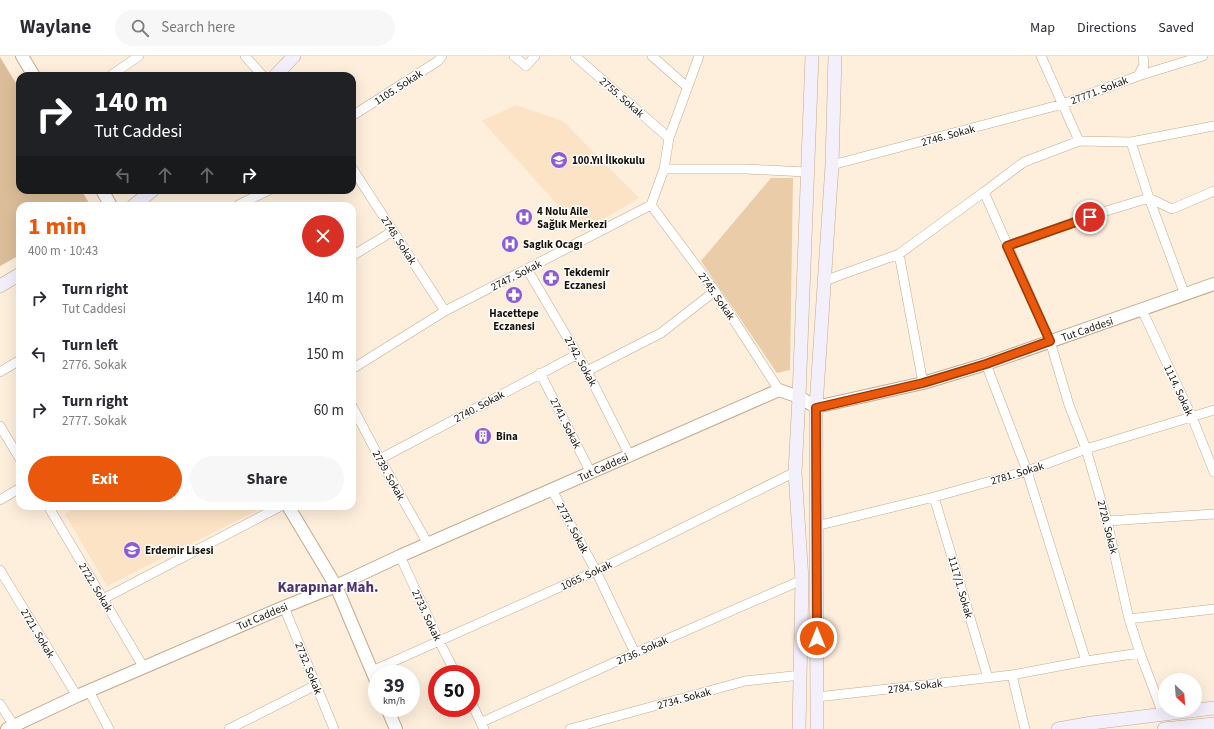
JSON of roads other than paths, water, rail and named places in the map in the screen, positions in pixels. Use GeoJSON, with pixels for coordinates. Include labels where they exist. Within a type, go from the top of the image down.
{"type":"FeatureCollection","features":[{"type":"Feature","properties":{"kind":"main road"},"geometry":{"type":"LineString","coordinates":[[279,72],[294,56]]}},
{"type":"Feature","properties":{"kind":"main road"},"geometry":{"type":"LineString","coordinates":[[799,729],[802,580],[795,472],[799,397],[806,172],[812,56]]}},
{"type":"Feature","properties":{"kind":"main road"},"geometry":{"type":"LineString","coordinates":[[817,729],[816,408],[832,165],[835,56]]}},
{"type":"Feature","properties":{"kind":"main road"},"geometry":{"type":"LineString","coordinates":[[138,202],[148,194]]}},
{"type":"Feature","properties":{"kind":"main road"},"geometry":{"type":"LineString","coordinates":[[0,286],[16,276]]}},
{"type":"Feature","properties":{"kind":"main road"},"geometry":{"type":"LineString","coordinates":[[1202,709],[1214,708]]}},
{"type":"Feature","properties":{"kind":"main road"},"geometry":{"type":"LineString","coordinates":[[1058,729],[1158,715]]}},
{"type":"Feature","properties":{"kind":"main road"},"geometry":{"type":"LineString","coordinates":[[1164,729],[1214,724]]}},
{"type":"Feature","properties":{"kind":"street"},"geometry":{"type":"LineString","coordinates":[[22,56],[32,72]]}},
{"type":"Feature","properties":{"kind":"street"},"geometry":{"type":"LineString","coordinates":[[116,72],[139,56]]}},
{"type":"Feature","properties":{"kind":"street"},"geometry":{"type":"LineString","coordinates":[[245,56],[259,72]]}},
{"type":"Feature","properties":{"kind":"street","name":"1105. Sokak"},"geometry":{"type":"LineString","coordinates":[[356,113],[438,61],[442,56]]}},
{"type":"Feature","properties":{"kind":"street"},"geometry":{"type":"LineString","coordinates":[[514,56],[526,66],[535,56]]}},
{"type":"Feature","properties":{"kind":"street","name":"2755. Sokak"},"geometry":{"type":"LineString","coordinates":[[575,56],[669,138]]}},
{"type":"Feature","properties":{"kind":"street"},"geometry":{"type":"LineString","coordinates":[[652,56],[687,88]]}},
{"type":"Feature","properties":{"kind":"street"},"geometry":{"type":"LineString","coordinates":[[650,205],[664,169],[669,138],[699,56]]}},
{"type":"Feature","properties":{"kind":"street"},"geometry":{"type":"LineString","coordinates":[[1041,56],[1079,141]]}},
{"type":"Feature","properties":{"kind":"street","name":"27771. Sokak"},"geometry":{"type":"LineString","coordinates":[[1063,104],[1138,76],[1144,65],[1142,56]]}},
{"type":"Feature","properties":{"kind":"street"},"geometry":{"type":"LineString","coordinates":[[1138,76],[1203,56]]}},
{"type":"Feature","properties":{"kind":"street","name":"2746. Sokak"},"geometry":{"type":"LineString","coordinates":[[832,165],[1063,104]]}},
{"type":"Feature","properties":{"kind":"street"},"geometry":{"type":"LineString","coordinates":[[824,281],[899,254],[1024,162],[1079,141],[1131,142],[1214,126]]}},
{"type":"Feature","properties":{"kind":"street"},"geometry":{"type":"LineString","coordinates":[[1131,142],[1149,198],[1185,295]]}},
{"type":"Feature","properties":{"kind":"street"},"geometry":{"type":"LineString","coordinates":[[664,169],[746,169],[806,172]]}},
{"type":"Feature","properties":{"kind":"street","name":"2748. Sokak"},"geometry":{"type":"LineString","coordinates":[[356,174],[445,311]]}},
{"type":"Feature","properties":{"kind":"street"},"geometry":{"type":"LineString","coordinates":[[1007,246],[1103,212],[1149,198],[1172,209],[1214,191]]}},
{"type":"Feature","properties":{"kind":"street","name":"2720. Sokak"},"geometry":{"type":"LineString","coordinates":[[984,192],[1050,341],[1069,405],[1086,449],[1107,522],[1129,619],[1158,701]]}},
{"type":"Feature","properties":{"kind":"street"},"geometry":{"type":"LineString","coordinates":[[244,202],[261,194]]}},
{"type":"Feature","properties":{"kind":"street","name":"2747. Sokak"},"geometry":{"type":"LineString","coordinates":[[356,367],[445,311],[650,205]]}},
{"type":"Feature","properties":{"kind":"street","name":"2745. Sokak"},"geometry":{"type":"LineString","coordinates":[[650,205],[715,291],[779,390]]}},
{"type":"Feature","properties":{"kind":"street"},"geometry":{"type":"LineString","coordinates":[[356,254],[393,231]]}},
{"type":"Feature","properties":{"kind":"street"},"geometry":{"type":"LineString","coordinates":[[899,254],[923,383]]}},
{"type":"Feature","properties":{"kind":"street","name":"2742. Sokak"},"geometry":{"type":"LineString","coordinates":[[527,269],[587,370],[630,456]]}},
{"type":"Feature","properties":{"kind":"street","name":"Tut Caddesi"},"geometry":{"type":"LineString","coordinates":[[816,408],[923,383],[986,364],[1214,284]]}},
{"type":"Feature","properties":{"kind":"street"},"geometry":{"type":"LineString","coordinates":[[587,370],[660,332],[715,291]]}},
{"type":"Feature","properties":{"kind":"street","name":"1114. Sokak"},"geometry":{"type":"LineString","coordinates":[[1142,310],[1192,417],[1214,472]]}},
{"type":"Feature","properties":{"kind":"street","name":"2740. Sokak"},"geometry":{"type":"LineString","coordinates":[[380,459],[578,354]]}},
{"type":"Feature","properties":{"kind":"street"},"geometry":{"type":"LineString","coordinates":[[0,372],[16,362]]}},
{"type":"Feature","properties":{"kind":"street"},"geometry":{"type":"LineString","coordinates":[[986,364],[1027,472],[1086,661]]}},
{"type":"Feature","properties":{"kind":"street","name":"2741. Sokak"},"geometry":{"type":"LineString","coordinates":[[540,373],[591,473]]}},
{"type":"Feature","properties":{"kind":"street"},"geometry":{"type":"LineString","coordinates":[[779,390],[799,397],[816,408]]}},
{"type":"Feature","properties":{"kind":"street","name":"Tut Caddesi"},"geometry":{"type":"LineString","coordinates":[[13,728],[77,696],[336,586],[400,556],[779,390]]}},
{"type":"Feature","properties":{"kind":"street","name":"2781. Sokak"},"geometry":{"type":"LineString","coordinates":[[816,526],[1027,472],[1086,449],[1214,410]]}},
{"type":"Feature","properties":{"kind":"street","name":"2739. Sokak"},"geometry":{"type":"LineString","coordinates":[[356,414],[428,544]]}},
{"type":"Feature","properties":{"kind":"street"},"geometry":{"type":"LineString","coordinates":[[0,426],[16,452]]}},
{"type":"Feature","properties":{"kind":"street","name":"1065. Sokak"},"geometry":{"type":"LineString","coordinates":[[385,665],[596,571],[795,472]]}},
{"type":"Feature","properties":{"kind":"street"},"geometry":{"type":"LineString","coordinates":[[0,500],[16,490]]}},
{"type":"Feature","properties":{"kind":"street","name":"2737. Sokak"},"geometry":{"type":"LineString","coordinates":[[552,490],[596,571],[635,653]]}},
{"type":"Feature","properties":{"kind":"street","name":"1117/1. Sokak"},"geometry":{"type":"LineString","coordinates":[[934,497],[988,678]]}},
{"type":"Feature","properties":{"kind":"street","name":"2722. Sokak"},"geometry":{"type":"LineString","coordinates":[[50,510],[144,668]]}},
{"type":"Feature","properties":{"kind":"street"},"geometry":{"type":"LineString","coordinates":[[103,599],[273,510]]}},
{"type":"Feature","properties":{"kind":"street"},"geometry":{"type":"LineString","coordinates":[[290,510],[336,586],[369,665]]}},
{"type":"Feature","properties":{"kind":"street"},"geometry":{"type":"LineString","coordinates":[[1107,522],[1214,514]]}},
{"type":"Feature","properties":{"kind":"street","name":"2733. Sokak"},"geometry":{"type":"LineString","coordinates":[[400,556],[451,665]]}},
{"type":"Feature","properties":{"kind":"street","name":"2721. Sokak"},"geometry":{"type":"LineString","coordinates":[[0,570],[77,696]]}},
{"type":"Feature","properties":{"kind":"street","name":"2736. Sokak"},"geometry":{"type":"LineString","coordinates":[[483,726],[635,653],[802,580]]}},
{"type":"Feature","properties":{"kind":"street","name":"2732. Sokak"},"geometry":{"type":"LineString","coordinates":[[284,607],[334,729]]}},
{"type":"Feature","properties":{"kind":"street"},"geometry":{"type":"LineString","coordinates":[[1129,619],[1214,609]]}},
{"type":"Feature","properties":{"kind":"street","name":"2784. Sokak"},"geometry":{"type":"LineString","coordinates":[[817,697],[1012,675],[1086,661],[1140,653]]}},
{"type":"Feature","properties":{"kind":"street","name":"2734. Sokak"},"geometry":{"type":"LineString","coordinates":[[570,729],[745,681],[800,675]]}},
{"type":"Feature","properties":{"kind":"street"},"geometry":{"type":"LineString","coordinates":[[1012,675],[1025,729]]}},
{"type":"Feature","properties":{"kind":"street"},"geometry":{"type":"LineString","coordinates":[[229,729],[316,685]]}},
{"type":"Feature","properties":{"kind":"street"},"geometry":{"type":"LineString","coordinates":[[89,691],[109,729]]}},
{"type":"Feature","properties":{"kind":"street"},"geometry":{"type":"LineString","coordinates":[[0,704],[13,728]]}},
{"type":"Feature","properties":{"kind":"street"},"geometry":{"type":"LineString","coordinates":[[391,717],[396,729]]}},
{"type":"Feature","properties":{"kind":"street"},"geometry":{"type":"LineString","coordinates":[[478,717],[483,726]]}},
{"type":"Feature","properties":{"kind":"place","name":"100.Yıl İlkokulu"},"geometry":{"type":"Point","coordinates":[559,160]}},
{"type":"Feature","properties":{"kind":"place","name":"4 Nolu Aile Sağlık Merkezi"},"geometry":{"type":"Point","coordinates":[524,217]}},
{"type":"Feature","properties":{"kind":"place","name":"Saglık Ocagı"},"geometry":{"type":"Point","coordinates":[510,244]}},
{"type":"Feature","properties":{"kind":"place","name":"Tekdemir Eczanesi"},"geometry":{"type":"Point","coordinates":[551,278]}},
{"type":"Feature","properties":{"kind":"place","name":"Hacettepe Eczanesi"},"geometry":{"type":"Point","coordinates":[514,295]}},
{"type":"Feature","properties":{"kind":"place","name":"Bina"},"geometry":{"type":"Point","coordinates":[483,436]}},
{"type":"Feature","properties":{"kind":"place","name":"Erdemir Lisesi"},"geometry":{"type":"Point","coordinates":[132,550]}},
{"type":"Feature","properties":{"kind":"district","name":"Karapınar Mah."},"geometry":{"type":"Point","coordinates":[328,587]}}]}
